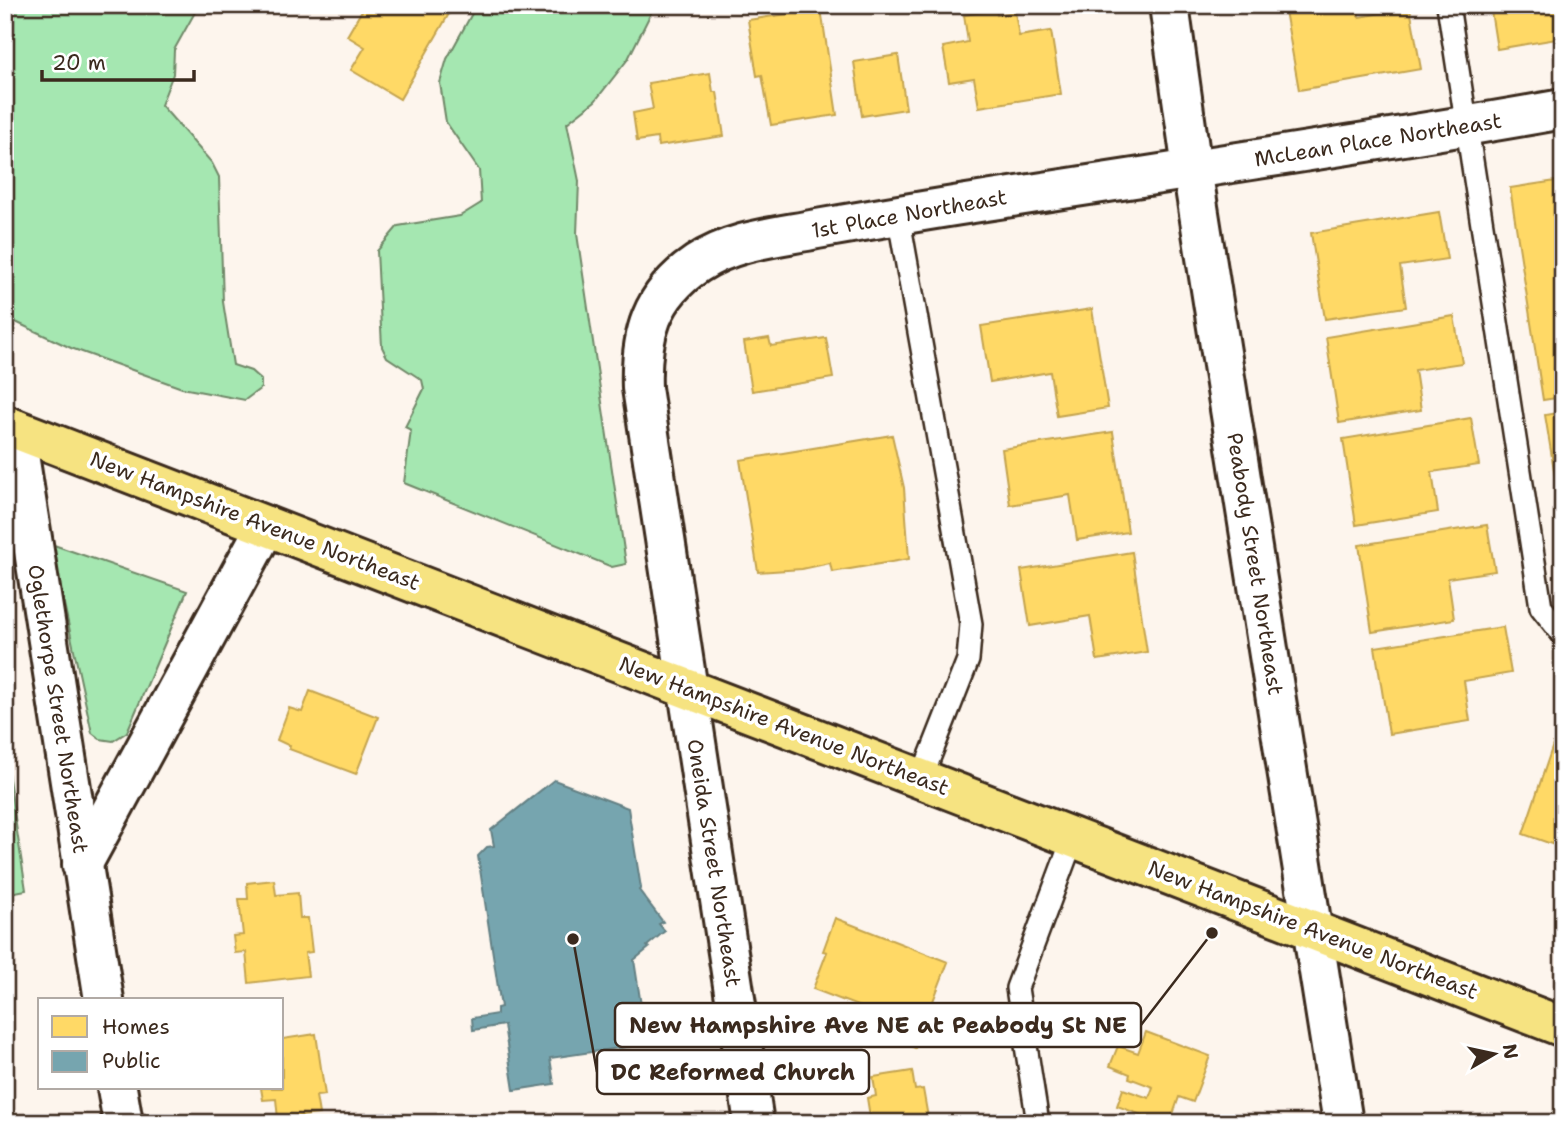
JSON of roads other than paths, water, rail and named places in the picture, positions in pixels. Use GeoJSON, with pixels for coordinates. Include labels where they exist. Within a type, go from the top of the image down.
{"type":"FeatureCollection","features":[{"type":"Feature","properties":{"kind":"main road","name":"New Hampshire Avenue Northeast"},"geometry":{"type":"LineString","coordinates":[[10,427],[1563,1027]]}},
{"type":"Feature","properties":{"kind":"street","name":"Peabody Street Northeast"},"geometry":{"type":"LineString","coordinates":[[1169,5],[1192,169],[1343,1123]]}},
{"type":"Feature","properties":{"kind":"street","name":"McLean Place Northeast"},"geometry":{"type":"LineString","coordinates":[[1192,169],[1467,126],[1563,108]]}},
{"type":"Feature","properties":{"kind":"street","name":"1st Place Northeast"},"geometry":{"type":"LineString","coordinates":[[652,314],[677,280],[716,253],[738,244],[898,214],[1192,169]]}},
{"type":"Feature","properties":{"kind":"street","name":"Oneida Street Northeast"},"geometry":{"type":"LineString","coordinates":[[652,314],[642,347],[642,387],[754,1123]]}},
{"type":"Feature","properties":{"kind":"street","name":"Oglethorpe Street Northeast"},"geometry":{"type":"LineString","coordinates":[[10,427],[104,998]]}},
{"type":"Feature","properties":{"kind":"street","name":"Oglethorpe Street Northeast"},"geometry":{"type":"LineString","coordinates":[[82,865],[266,526]]}},
{"type":"Feature","properties":{"kind":"street"},"geometry":{"type":"LineString","coordinates":[[117,1090],[123,1123]]}},
{"type":"Feature","properties":{"kind":"lane"},"geometry":{"type":"LineString","coordinates":[[1448,5],[1541,607],[1563,635]]}},
{"type":"Feature","properties":{"kind":"lane"},"geometry":{"type":"LineString","coordinates":[[898,214],[971,624],[968,660],[921,779]]}},
{"type":"Feature","properties":{"kind":"lane"},"geometry":{"type":"LineString","coordinates":[[1038,1123],[1017,988],[1073,838]]}},
{"type":"Feature","properties":{"kind":"place","name":"New Hampshire Ave NE at Peabody St NE"},"geometry":{"type":"Point","coordinates":[1212,933]}},
{"type":"Feature","properties":{"kind":"place","name":"DC Reformed Church"},"geometry":{"type":"Point","coordinates":[573,939]}}]}
